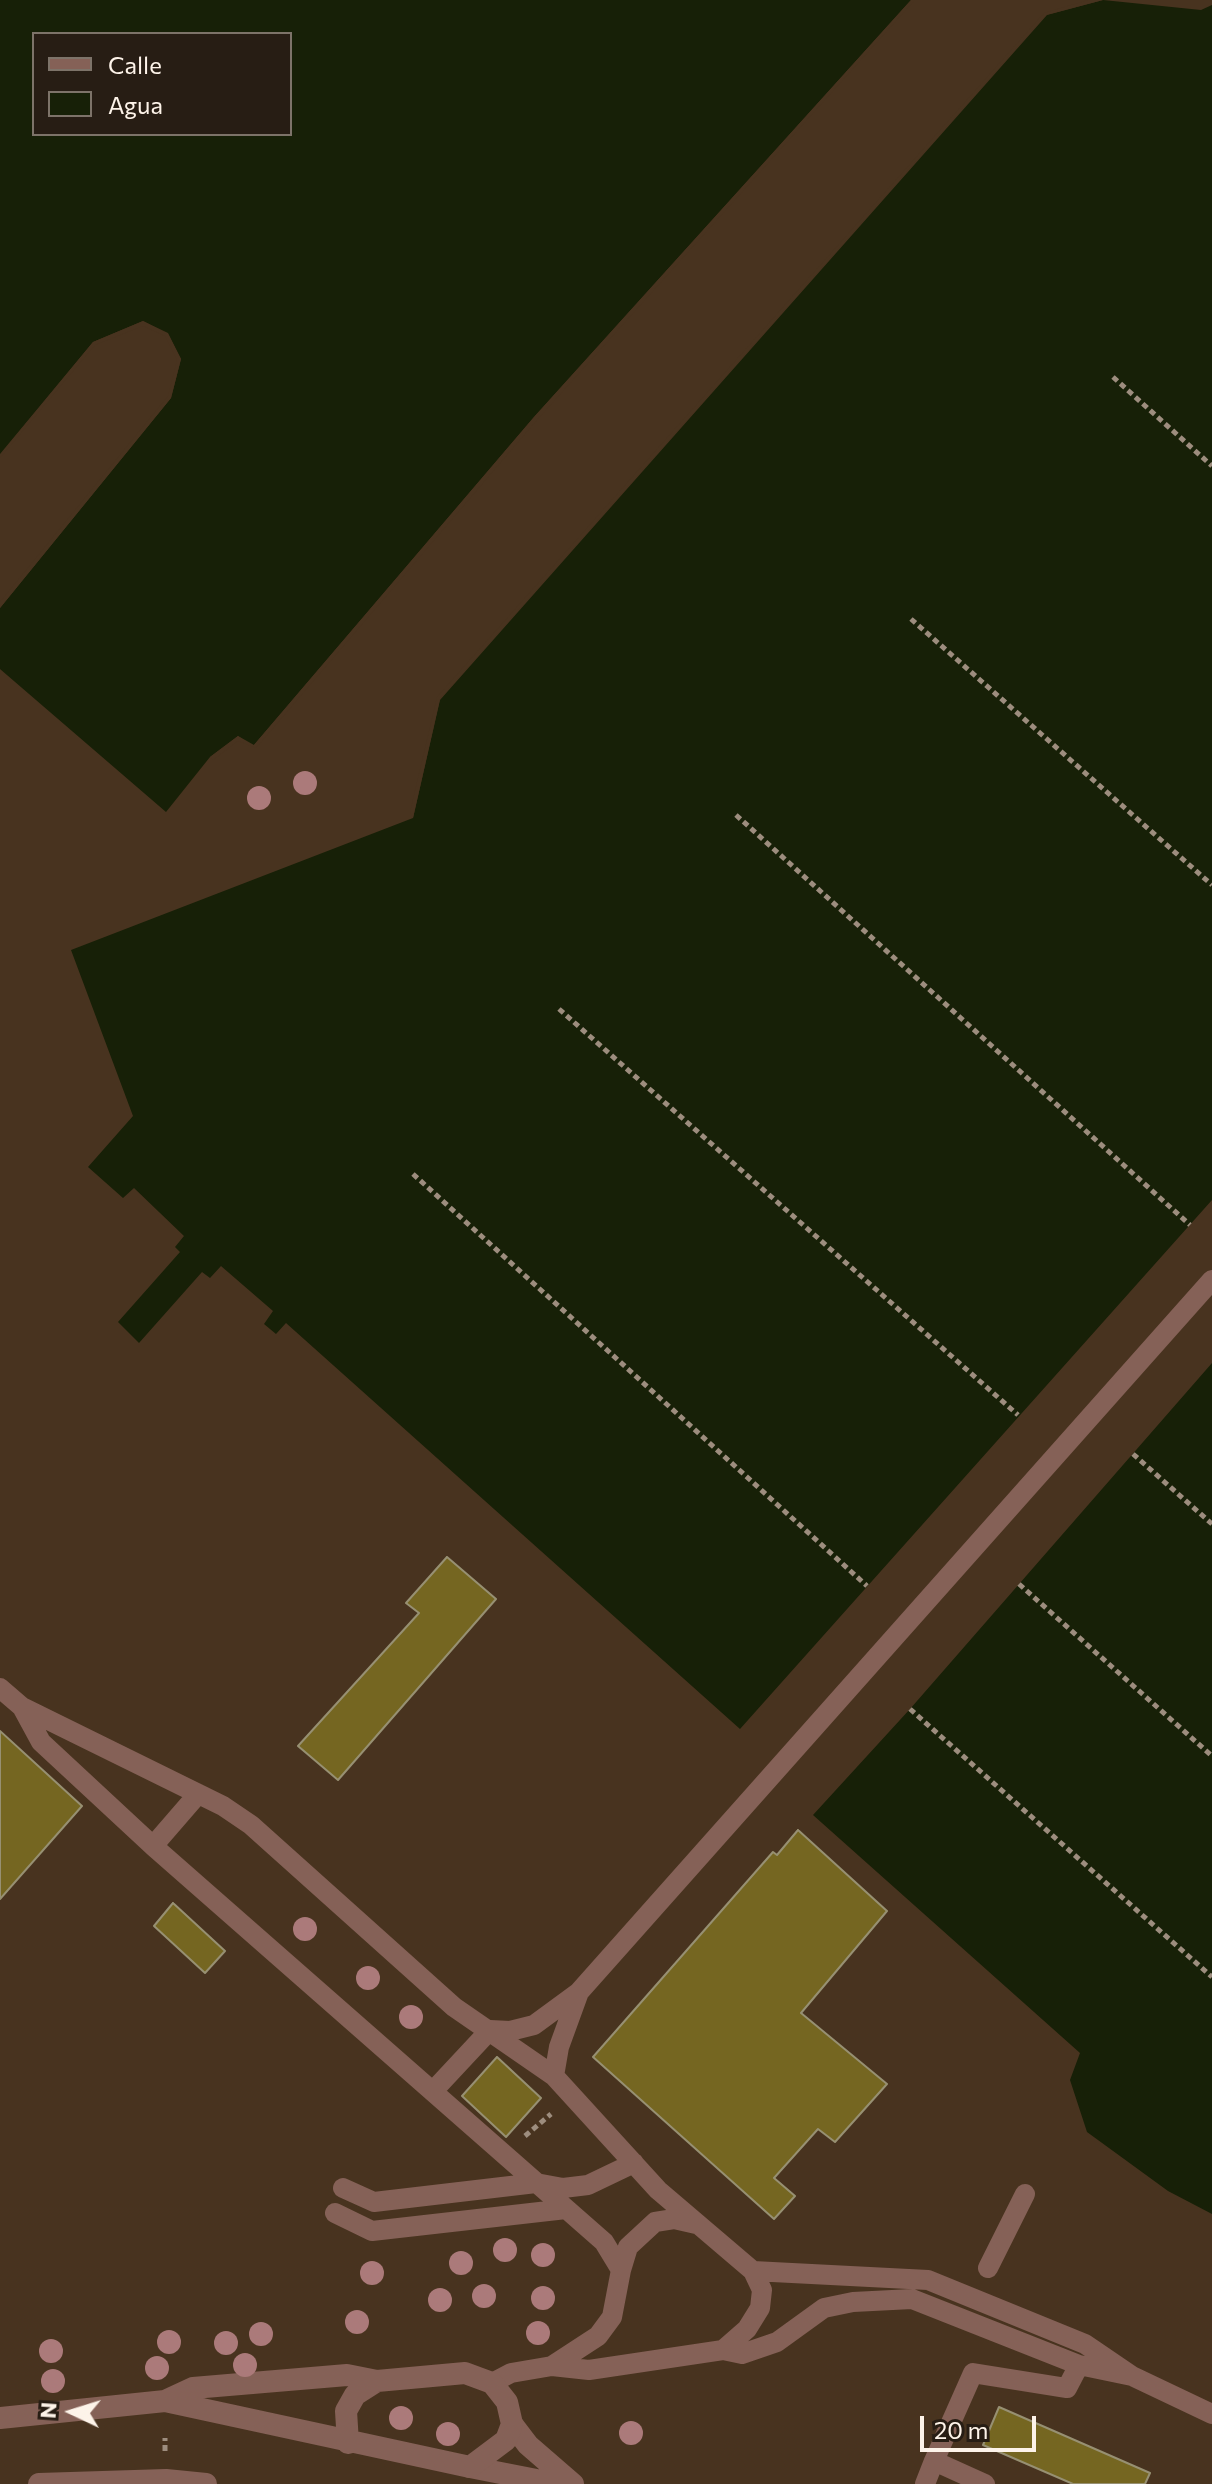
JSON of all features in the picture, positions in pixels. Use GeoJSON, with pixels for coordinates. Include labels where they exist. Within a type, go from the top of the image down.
{"type":"FeatureCollection","features":[{"type":"Feature","properties":{"kind":"street"},"geometry":{"type":"LineString","coordinates":[[165,2401],[193,2388],[347,2375],[377,2381],[465,2373],[492,2383],[507,2402],[512,2424],[528,2445],[573,2484]]}},
{"type":"Feature","properties":{"kind":"street"},"geometry":{"type":"LineString","coordinates":[[348,2443],[346,2411],[355,2395],[377,2381]]}},
{"type":"Feature","properties":{"kind":"street"},"geometry":{"type":"LineString","coordinates":[[0,2418],[165,2401],[348,2443],[557,2484]]}},
{"type":"Feature","properties":{"kind":"street"},"geometry":{"type":"LineString","coordinates":[[470,2467],[506,2440],[512,2424]]}},
{"type":"Feature","properties":{"kind":"street"},"geometry":{"type":"LineString","coordinates":[[39,2484],[94,2480],[206,2484]]}},
{"type":"Feature","properties":{"kind":"lane"},"geometry":{"type":"LineString","coordinates":[[434,2090],[490,2030],[510,2031],[534,2025],[579,1992],[1212,1280]]}},
{"type":"Feature","properties":{"kind":"lane"},"geometry":{"type":"LineString","coordinates":[[0,1688],[22,1707],[198,1794],[251,1825],[454,2007],[554,2076],[658,2190],[753,2271],[762,2290],[760,2308],[747,2329],[723,2350]]}},
{"type":"Feature","properties":{"kind":"lane"},"geometry":{"type":"LineString","coordinates":[[22,1707],[41,1742],[153,1846],[604,2242],[621,2270]]}},
{"type":"Feature","properties":{"kind":"lane"},"geometry":{"type":"LineString","coordinates":[[153,1846],[198,1794]]}},
{"type":"Feature","properties":{"kind":"lane"},"geometry":{"type":"LineString","coordinates":[[554,2076],[559,2047],[579,1992]]}},
{"type":"Feature","properties":{"kind":"lane"},"geometry":{"type":"LineString","coordinates":[[343,2188],[374,2202],[536,2183],[563,2188],[588,2185],[634,2163]]}},
{"type":"Feature","properties":{"kind":"lane"},"geometry":{"type":"LineString","coordinates":[[988,2268],[1025,2194]]}},
{"type":"Feature","properties":{"kind":"lane"},"geometry":{"type":"LineString","coordinates":[[335,2213],[372,2231],[566,2209]]}},
{"type":"Feature","properties":{"kind":"lane"},"geometry":{"type":"LineString","coordinates":[[552,2366],[598,2336],[612,2317],[628,2247],[655,2222],[674,2219],[700,2225]]}},
{"type":"Feature","properties":{"kind":"lane"},"geometry":{"type":"LineString","coordinates":[[753,2271],[928,2280],[1085,2344],[1132,2376],[1212,2414]]}},
{"type":"Feature","properties":{"kind":"lane"},"geometry":{"type":"LineString","coordinates":[[809,2274],[824,2308]]}},
{"type":"Feature","properties":{"kind":"lane"},"geometry":{"type":"LineString","coordinates":[[492,2383],[511,2373],[552,2366],[589,2370],[723,2350],[742,2354],[777,2342],[824,2308],[853,2302],[912,2299],[1079,2365],[1132,2376]]}},
{"type":"Feature","properties":{"kind":"lane"},"geometry":{"type":"LineString","coordinates":[[925,2484],[973,2373],[1067,2388],[1079,2365]]}},
{"type":"Feature","properties":{"kind":"lane"},"geometry":{"type":"LineString","coordinates":[[934,2461],[985,2484]]}},
{"type":"Feature","properties":{"kind":"path"},"geometry":{"type":"LineString","coordinates":[[1113,377],[1212,466]]}},
{"type":"Feature","properties":{"kind":"path"},"geometry":{"type":"LineString","coordinates":[[911,619],[1212,885]]}},
{"type":"Feature","properties":{"kind":"path"},"geometry":{"type":"LineString","coordinates":[[736,815],[1190,1225]]}},
{"type":"Feature","properties":{"kind":"path"},"geometry":{"type":"LineString","coordinates":[[559,1009],[1018,1415]]}},
{"type":"Feature","properties":{"kind":"path"},"geometry":{"type":"LineString","coordinates":[[413,1174],[867,1586]]}},
{"type":"Feature","properties":{"kind":"path"},"geometry":{"type":"LineString","coordinates":[[1133,1454],[1212,1524]]}},
{"type":"Feature","properties":{"kind":"path"},"geometry":{"type":"LineString","coordinates":[[1019,1584],[1212,1756]]}},
{"type":"Feature","properties":{"kind":"path"},"geometry":{"type":"LineString","coordinates":[[910,1709],[1212,1977]]}},
{"type":"Feature","properties":{"kind":"water"},"geometry":{"type":"Polygon","coordinates":[[[0,0],[911,0],[534,417],[253,746],[238,736],[210,757],[166,812],[0,669],[0,608],[171,398],[181,359],[168,334],[143,321],[93,342],[0,454],[0,0]]]}},
{"type":"Feature","properties":{"kind":"water"},"geometry":{"type":"Polygon","coordinates":[[[1103,0],[1201,10],[1212,5],[1212,1200],[740,1729],[286,1323],[276,1334],[264,1324],[273,1311],[221,1266],[210,1278],[202,1272],[139,1343],[118,1322],[180,1252],[175,1247],[184,1236],[134,1188],[123,1198],[88,1167],[133,1116],[71,950],[413,818],[440,700],[1047,15],[1103,0]]]}},
{"type":"Feature","properties":{"kind":"water"},"geometry":{"type":"Polygon","coordinates":[[[1212,1363],[1212,2214],[1168,2191],[1087,2132],[1070,2080],[1080,2053],[813,1815],[910,1709],[1212,1363]]]}},
{"type":"Feature","properties":{"kind":"pier"},"geometry":{"type":"Polygon","coordinates":[[[911,0],[915,0],[537,420],[256,748],[238,741],[213,760],[210,757],[238,736],[254,745],[534,417],[911,0]]]}},
{"type":"Feature","properties":{"kind":"pier"},"geometry":{"type":"Polygon","coordinates":[[[1088,0],[1103,0],[1046,15],[440,699],[413,818],[410,812],[437,697],[1044,13],[1088,0]]]}},
{"type":"Feature","properties":{"kind":"pier"},"geometry":{"type":"Polygon","coordinates":[[[143,321],[168,333],[181,359],[171,398],[0,608],[0,602],[168,396],[177,360],[165,336],[143,326],[95,345],[0,458],[0,455],[93,342],[143,321]]]}},
{"type":"Feature","properties":{"kind":"building"},"geometry":{"type":"Polygon","coordinates":[[[447,1557],[496,1599],[338,1780],[298,1746],[419,1613],[406,1603],[447,1557]]]}},
{"type":"Feature","properties":{"kind":"building"},"geometry":{"type":"Polygon","coordinates":[[[0,1731],[82,1806],[0,1899],[0,1731]]]}},
{"type":"Feature","properties":{"kind":"building"},"geometry":{"type":"Polygon","coordinates":[[[798,1830],[887,1911],[801,2013],[887,2084],[835,2142],[818,2129],[774,2178],[795,2196],[774,2219],[593,2057],[773,1852],[777,1855],[798,1830]]]}},
{"type":"Feature","properties":{"kind":"building"},"geometry":{"type":"Polygon","coordinates":[[[173,1903],[225,1951],[205,1973],[154,1926],[173,1903]]]}},
{"type":"Feature","properties":{"kind":"building"},"geometry":{"type":"Polygon","coordinates":[[[497,2057],[541,2098],[506,2137],[462,2096],[497,2057]]]}},
{"type":"Feature","properties":{"kind":"building"},"geometry":{"type":"Polygon","coordinates":[[[999,2407],[1150,2473],[1145,2484],[1073,2484],[983,2445],[999,2407]]]}}]}
